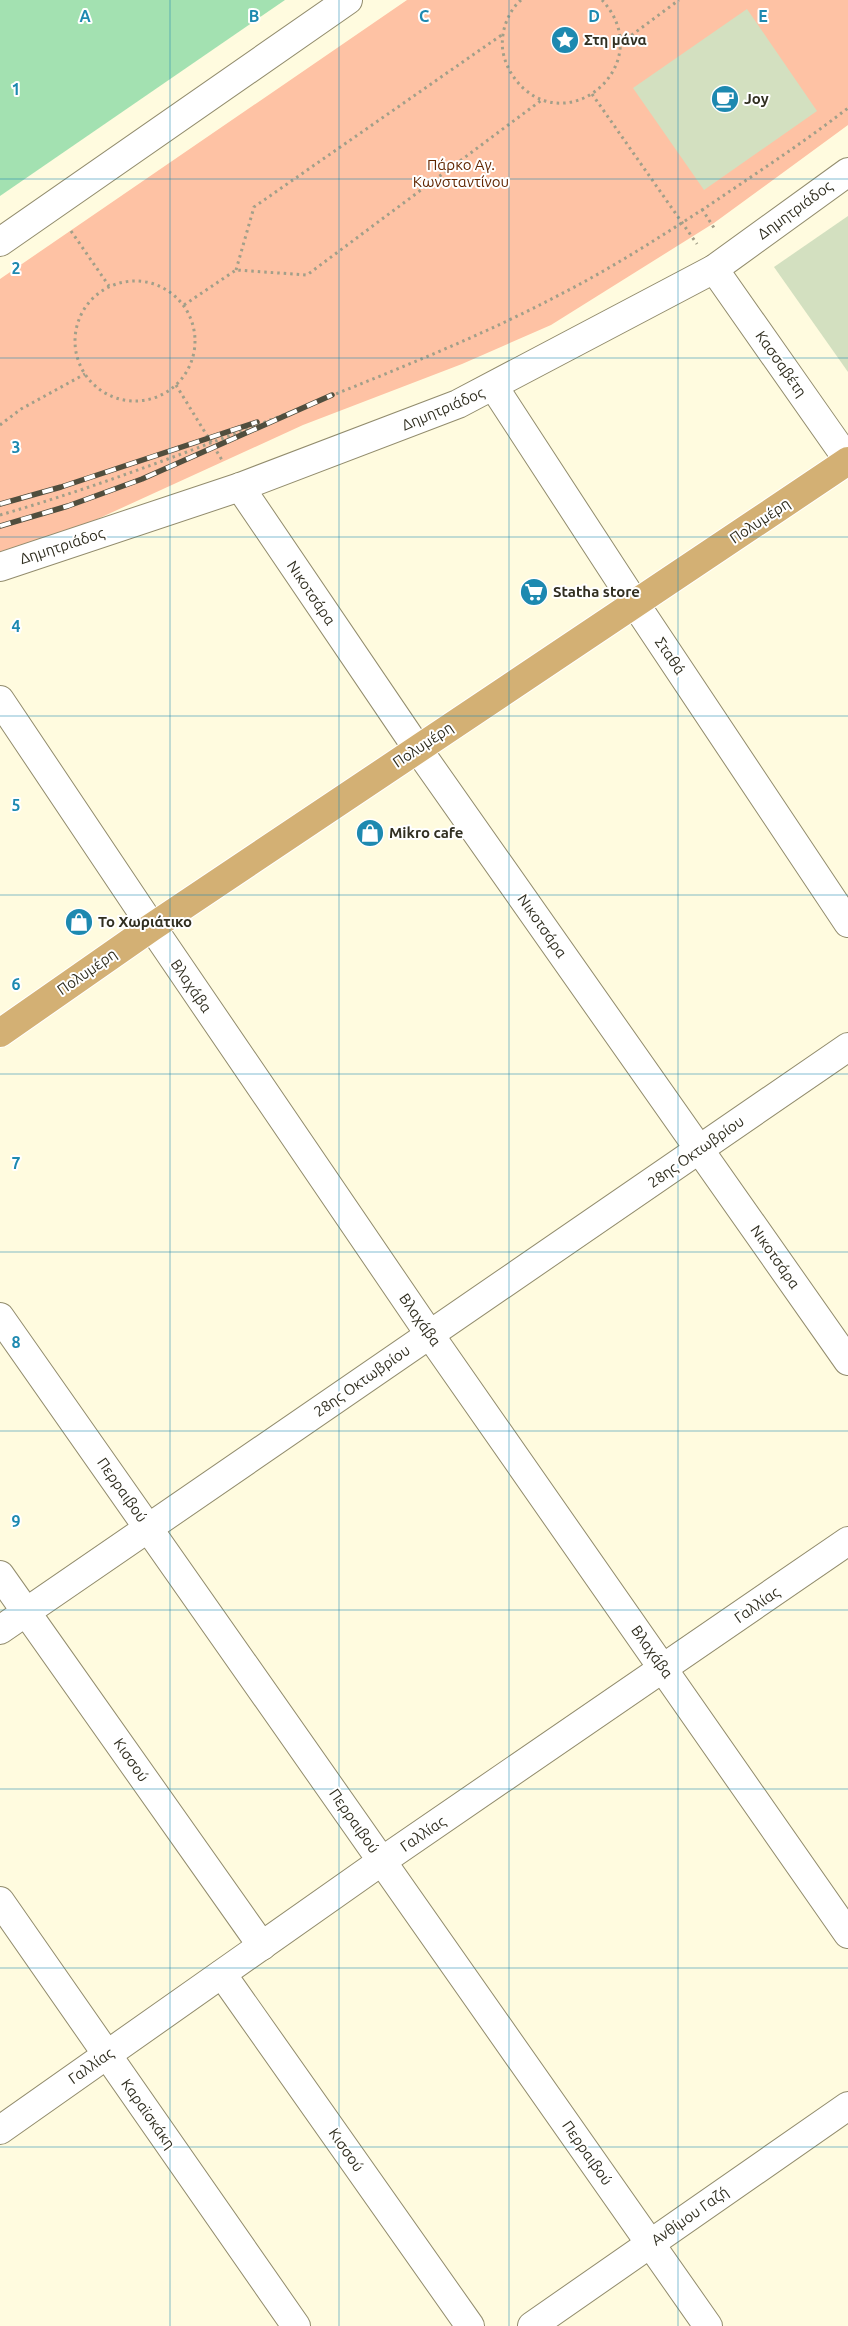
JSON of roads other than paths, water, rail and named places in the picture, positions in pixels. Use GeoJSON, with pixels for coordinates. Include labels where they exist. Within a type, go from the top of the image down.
{"type":"FeatureCollection","features":[{"type":"Feature","properties":{"kind":"main road","name":"Πολυμέρη"},"geometry":{"type":"LineString","coordinates":[[0,1033],[152,927],[417,748],[636,605],[848,461]]}},
{"type":"Feature","properties":{"kind":"street"},"geometry":{"type":"LineString","coordinates":[[0,242],[348,0]]}},
{"type":"Feature","properties":{"kind":"street","name":"Δημητριάδος"},"geometry":{"type":"LineString","coordinates":[[0,567],[240,488],[458,404],[494,387],[714,269],[848,172]]}},
{"type":"Feature","properties":{"kind":"street","name":"Κασσαβέτη"},"geometry":{"type":"LineString","coordinates":[[714,269],[848,461]]}},
{"type":"Feature","properties":{"kind":"street","name":"Σταθά"},"geometry":{"type":"LineString","coordinates":[[494,387],[636,605],[848,923]]}},
{"type":"Feature","properties":{"kind":"street","name":"Νικοτσάρα"},"geometry":{"type":"LineString","coordinates":[[240,488],[417,748],[848,1361]]}},
{"type":"Feature","properties":{"kind":"street","name":"Βλαχάβα"},"geometry":{"type":"LineString","coordinates":[[0,700],[430,1335],[848,1934]]}},
{"type":"Feature","properties":{"kind":"street","name":"28ης Οκτωβρίου"},"geometry":{"type":"LineString","coordinates":[[0,1630],[848,1047]]}},
{"type":"Feature","properties":{"kind":"street","name":"Περραιβού"},"geometry":{"type":"LineString","coordinates":[[0,1317],[708,2326]]}},
{"type":"Feature","properties":{"kind":"street","name":"Γαλλίας"},"geometry":{"type":"LineString","coordinates":[[0,2130],[382,1862],[848,1541]]}},
{"type":"Feature","properties":{"kind":"street","name":"Κισσού"},"geometry":{"type":"LineString","coordinates":[[0,1575],[262,1946]]}},
{"type":"Feature","properties":{"kind":"street","name":"Καραϊσκάκη"},"geometry":{"type":"LineString","coordinates":[[0,1901],[296,2326]]}},
{"type":"Feature","properties":{"kind":"street","name":"Κισσού"},"geometry":{"type":"LineString","coordinates":[[222,1974],[470,2326]]}},
{"type":"Feature","properties":{"kind":"street","name":"Ανθίμου Γαζή"},"geometry":{"type":"LineString","coordinates":[[532,2326],[848,2106]]}},
{"type":"Feature","properties":{"kind":"railway"},"geometry":{"type":"LineString","coordinates":[[0,526],[68,506],[142,479],[332,395]]}},
{"type":"Feature","properties":{"kind":"railway"},"geometry":{"type":"LineString","coordinates":[[0,504],[61,487],[257,422]]}},
{"type":"Feature","properties":{"kind":"place","name":"Στη μάνα"},"geometry":{"type":"Point","coordinates":[565,40]}},
{"type":"Feature","properties":{"kind":"place","name":"Joy"},"geometry":{"type":"Point","coordinates":[725,99]}},
{"type":"Feature","properties":{"kind":"place","name":"Statha store"},"geometry":{"type":"Point","coordinates":[534,592]}},
{"type":"Feature","properties":{"kind":"place","name":"Mikro cafe"},"geometry":{"type":"Point","coordinates":[370,833]}},
{"type":"Feature","properties":{"kind":"place","name":"Το Χωριάτικο"},"geometry":{"type":"Point","coordinates":[79,922]}},
{"type":"Feature","properties":{"kind":"park label","name":"Πάρκο Αγ. Κωνσταντίνου"},"geometry":{"type":"Point","coordinates":[461,174]}}]}
